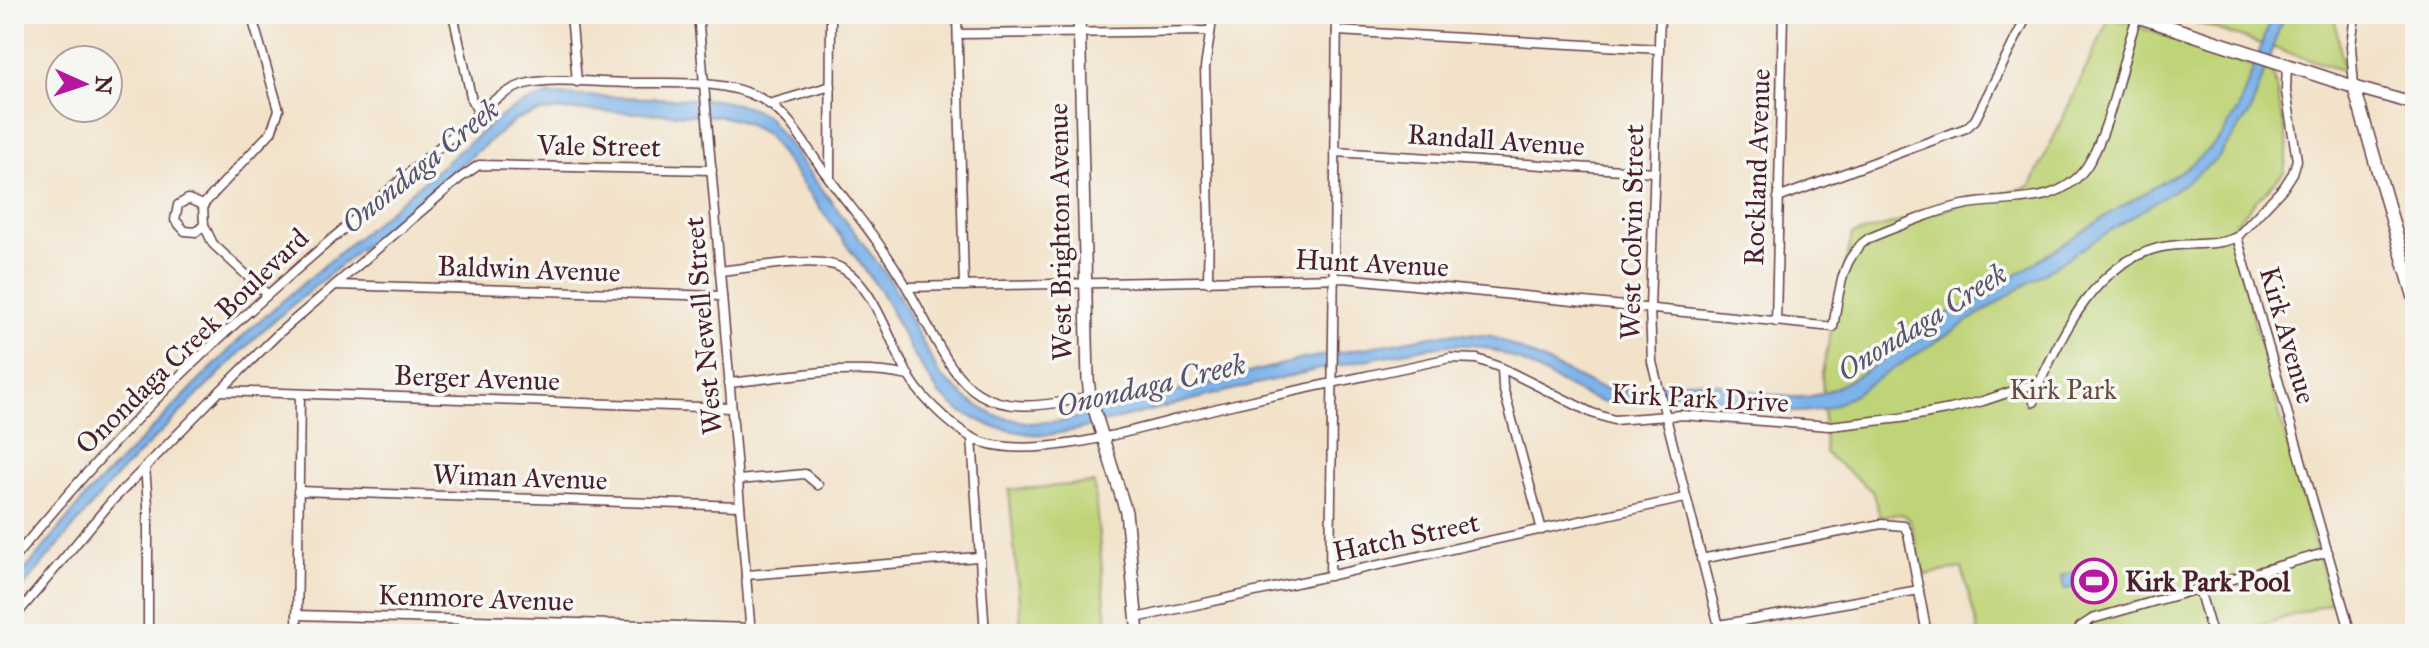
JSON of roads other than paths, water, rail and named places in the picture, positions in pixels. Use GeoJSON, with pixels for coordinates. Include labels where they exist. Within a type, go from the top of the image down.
{"type":"FeatureCollection","features":[{"type":"Feature","properties":{"kind":"main road"},"geometry":{"type":"LineString","coordinates":[[2135,15],[2354,87],[2415,300]]}},
{"type":"Feature","properties":{"kind":"street"},"geometry":{"type":"LineString","coordinates":[[251,14],[277,102],[277,118],[263,142],[203,205],[204,225],[213,244],[267,294]]}},
{"type":"Feature","properties":{"kind":"street"},"geometry":{"type":"LineString","coordinates":[[453,14],[472,101],[479,113]]}},
{"type":"Feature","properties":{"kind":"street"},"geometry":{"type":"LineString","coordinates":[[571,14],[577,82]]}},
{"type":"Feature","properties":{"kind":"street","name":"West Newell Street"},"geometry":{"type":"LineString","coordinates":[[698,14],[750,631]]}},
{"type":"Feature","properties":{"kind":"street"},"geometry":{"type":"LineString","coordinates":[[830,179],[831,14]]}},
{"type":"Feature","properties":{"kind":"street"},"geometry":{"type":"LineString","coordinates":[[957,14],[964,286]]}},
{"type":"Feature","properties":{"kind":"street","name":"West Brighton Avenue"},"geometry":{"type":"LineString","coordinates":[[1079,14],[1085,284],[1092,401],[1126,512],[1138,634]]}},
{"type":"Feature","properties":{"kind":"street"},"geometry":{"type":"LineString","coordinates":[[1208,282],[1205,68],[1213,14]]}},
{"type":"Feature","properties":{"kind":"street"},"geometry":{"type":"LineString","coordinates":[[1330,576],[1337,14]]}},
{"type":"Feature","properties":{"kind":"street","name":"West Colvin Street"},"geometry":{"type":"LineString","coordinates":[[1660,14],[1650,308],[1652,362],[1720,630]]}},
{"type":"Feature","properties":{"kind":"street","name":"Rockland Avenue"},"geometry":{"type":"LineString","coordinates":[[1776,322],[1783,14]]}},
{"type":"Feature","properties":{"kind":"street"},"geometry":{"type":"LineString","coordinates":[[1778,198],[1966,128],[1975,120],[2028,14]]}},
{"type":"Feature","properties":{"kind":"street"},"geometry":{"type":"LineString","coordinates":[[2355,14],[2351,46],[2354,87],[2415,104]]}},
{"type":"Feature","properties":{"kind":"street","name":"Hunt Avenue"},"geometry":{"type":"LineString","coordinates":[[907,287],[1333,278],[1833,327],[1849,259],[1858,245],[1869,238],[1962,205],[2041,198],[2059,191],[2078,177],[2099,143],[2135,15]]}},
{"type":"Feature","properties":{"kind":"street"},"geometry":{"type":"LineString","coordinates":[[958,34],[1210,31]]}},
{"type":"Feature","properties":{"kind":"street"},"geometry":{"type":"LineString","coordinates":[[1337,31],[1659,49]]}},
{"type":"Feature","properties":{"kind":"street","name":"Kirk Avenue"},"geometry":{"type":"LineString","coordinates":[[2282,62],[2297,160],[2284,187],[2237,237],[2351,634]]}},
{"type":"Feature","properties":{"kind":"street","name":"Onondaga Creek Boulevard"},"geometry":{"type":"LineString","coordinates":[[14,558],[76,484],[189,367],[267,294],[479,113],[525,84],[705,85],[739,90],[769,104],[782,114],[907,287],[946,362],[966,384],[985,397],[1015,407],[1092,401]]}},
{"type":"Feature","properties":{"kind":"street"},"geometry":{"type":"LineString","coordinates":[[769,104],[831,86]]}},
{"type":"Feature","properties":{"kind":"street","name":"Randall Avenue"},"geometry":{"type":"LineString","coordinates":[[1335,152],[1654,172]]}},
{"type":"Feature","properties":{"kind":"street","name":"Onondaga Creek Boulevard"},"geometry":{"type":"LineString","coordinates":[[14,618],[111,502],[279,333],[460,178],[479,165],[485,165]]}},
{"type":"Feature","properties":{"kind":"street","name":"Vale Street"},"geometry":{"type":"LineString","coordinates":[[485,165],[712,170]]}},
{"type":"Feature","properties":{"kind":"street"},"geometry":{"type":"LineString","coordinates":[[203,205],[188,199],[178,205],[174,215],[177,225],[185,231],[196,232],[204,225]]}},
{"type":"Feature","properties":{"kind":"street"},"geometry":{"type":"LineString","coordinates":[[2034,402],[2040,382],[2085,301],[2095,287],[2121,265],[2160,247],[2226,242],[2237,237]]}},
{"type":"Feature","properties":{"kind":"street","name":"Kirk Park Drive"},"geometry":{"type":"LineString","coordinates":[[720,271],[814,262],[844,269],[868,296],[909,376],[961,431],[986,443],[1030,447],[1450,358],[1477,359],[1605,418],[1631,420],[1666,416],[1720,417],[1773,424],[1830,426],[1951,409],[2040,382]]}},
{"type":"Feature","properties":{"kind":"street","name":"Baldwin Avenue"},"geometry":{"type":"LineString","coordinates":[[334,285],[722,296]]}},
{"type":"Feature","properties":{"kind":"street"},"geometry":{"type":"LineString","coordinates":[[1502,368],[1503,387],[1542,530]]}},
{"type":"Feature","properties":{"kind":"street"},"geometry":{"type":"LineString","coordinates":[[729,383],[851,371],[909,376]]}},
{"type":"Feature","properties":{"kind":"street","name":"Berger Avenue"},"geometry":{"type":"LineString","coordinates":[[220,391],[731,408]]}},
{"type":"Feature","properties":{"kind":"street"},"geometry":{"type":"LineString","coordinates":[[297,634],[300,395]]}},
{"type":"Feature","properties":{"kind":"street"},"geometry":{"type":"LineString","coordinates":[[972,438],[985,634]]}},
{"type":"Feature","properties":{"kind":"street"},"geometry":{"type":"LineString","coordinates":[[145,467],[148,634]]}},
{"type":"Feature","properties":{"kind":"street"},"geometry":{"type":"LineString","coordinates":[[738,480],[805,474],[818,485]]}},
{"type":"Feature","properties":{"kind":"street","name":"Wiman Avenue"},"geometry":{"type":"LineString","coordinates":[[298,491],[740,506]]}},
{"type":"Feature","properties":{"kind":"street","name":"Hatch Street"},"geometry":{"type":"LineString","coordinates":[[1136,618],[1685,498]]}},
{"type":"Feature","properties":{"kind":"street"},"geometry":{"type":"LineString","coordinates":[[1701,559],[1881,524],[1904,526],[1908,533],[1927,634]]}},
{"type":"Feature","properties":{"kind":"street"},"geometry":{"type":"LineString","coordinates":[[2079,630],[2092,619],[2328,552]]}},
{"type":"Feature","properties":{"kind":"street"},"geometry":{"type":"LineString","coordinates":[[746,575],[978,557]]}},
{"type":"Feature","properties":{"kind":"street"},"geometry":{"type":"LineString","coordinates":[[2199,589],[2212,634]]}},
{"type":"Feature","properties":{"kind":"street"},"geometry":{"type":"LineString","coordinates":[[1720,630],[1919,590]]}},
{"type":"Feature","properties":{"kind":"street","name":"Kenmore Avenue"},"geometry":{"type":"LineString","coordinates":[[297,615],[750,631]]}},
{"type":"Feature","properties":{"kind":"water"},"geometry":{"type":"Polygon","coordinates":[[[2273,14],[2284,14],[2251,111],[2217,159],[2185,183],[1843,401],[1808,412],[1789,412],[1695,395],[1606,403],[1579,393],[1503,353],[1459,344],[1296,375],[1048,435],[993,427],[960,411],[939,394],[911,350],[881,292],[766,134],[743,122],[720,116],[564,110],[540,112],[515,120],[266,327],[114,479],[14,598],[14,584],[87,495],[252,327],[491,124],[518,106],[548,95],[718,100],[749,107],[767,116],[891,281],[939,374],[968,400],[996,416],[1030,423],[1062,421],[1303,359],[1449,333],[1492,336],[1598,387],[1612,390],[1702,381],[1774,395],[1803,397],[1833,389],[1868,370],[1931,329],[1929,324],[1959,307],[1969,306],[2109,214],[2188,167],[2221,137],[2238,110],[2273,14]]]}},
{"type":"Feature","properties":{"kind":"water","name":"Kirk Park Pool"},"geometry":{"type":"Polygon","coordinates":[[[2102,564],[2110,592],[2085,599],[2079,581],[2076,582],[2077,586],[2065,590],[2061,576],[2102,564]]]}},
{"type":"Feature","properties":{"kind":"place","name":"Kirk Park Pool"},"geometry":{"type":"Point","coordinates":[2094,581]}},
{"type":"Feature","properties":{"kind":"water label","name":"Onondaga Creek"},"geometry":{"type":"Point","coordinates":[420,166]}},
{"type":"Feature","properties":{"kind":"water label","name":"Onondaga Creek"},"geometry":{"type":"Point","coordinates":[1922,322]}},
{"type":"Feature","properties":{"kind":"water label","name":"Onondaga Creek"},"geometry":{"type":"Point","coordinates":[1151,385]}},
{"type":"Feature","properties":{"kind":"park label","name":"Kirk Park"},"geometry":{"type":"Point","coordinates":[2063,389]}}]}
